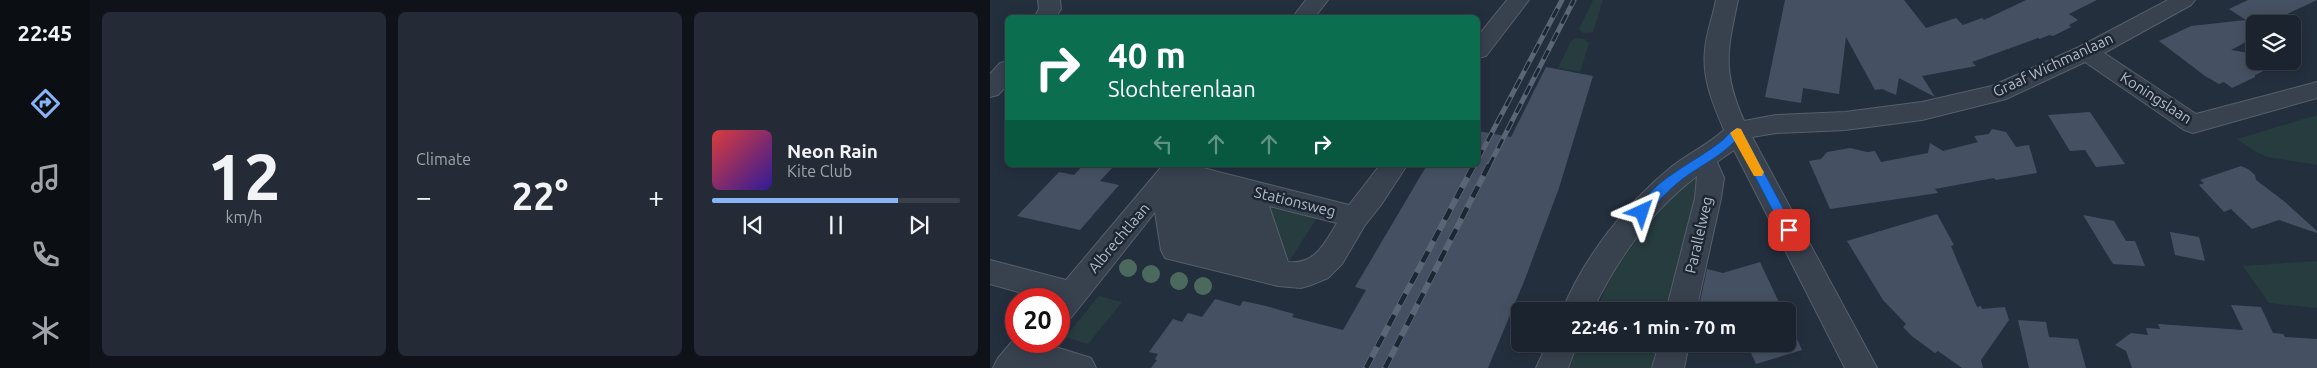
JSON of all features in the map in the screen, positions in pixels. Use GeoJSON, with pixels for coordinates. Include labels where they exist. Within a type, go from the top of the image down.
{"type":"FeatureCollection","features":[{"type":"Feature","properties":{"kind":"street"},"geometry":{"type":"LineString","coordinates":[[1046,15],[1050,8],[1049,0]]}},
{"type":"Feature","properties":{"kind":"street"},"geometry":{"type":"LineString","coordinates":[[1304,15],[1317,0]]}},
{"type":"Feature","properties":{"kind":"street"},"geometry":{"type":"LineString","coordinates":[[1480,48],[1518,0]]}},
{"type":"Feature","properties":{"kind":"street"},"geometry":{"type":"LineString","coordinates":[[1727,0],[1716,50],[1721,96],[1737,132],[1861,368]]}},
{"type":"Feature","properties":{"kind":"street","name":"Graaf Wichmanlaan"},"geometry":{"type":"LineString","coordinates":[[1737,132],[1776,124],[1845,120],[1922,111],[1998,93],[2088,52],[2184,0]]}},
{"type":"Feature","properties":{"kind":"street","name":"Koningslaan"},"geometry":{"type":"LineString","coordinates":[[2088,52],[2193,124],[2317,90]]}},
{"type":"Feature","properties":{"kind":"street"},"geometry":{"type":"LineString","coordinates":[[990,89],[1005,72]]}},
{"type":"Feature","properties":{"kind":"street"},"geometry":{"type":"LineString","coordinates":[[1581,302],[1611,252],[1652,199],[1682,173],[1725,145],[1737,132]]}},
{"type":"Feature","properties":{"kind":"street","name":"Parallelweg"},"geometry":{"type":"LineString","coordinates":[[1683,302],[1711,178],[1703,159]]}},
{"type":"Feature","properties":{"kind":"street","name":"Stationsweg"},"geometry":{"type":"LineString","coordinates":[[1202,178],[1355,216],[1372,198],[1393,167]]}},
{"type":"Feature","properties":{"kind":"street"},"geometry":{"type":"LineString","coordinates":[[1202,178],[1252,268]]}},
{"type":"Feature","properties":{"kind":"street"},"geometry":{"type":"LineString","coordinates":[[1202,178],[1214,208],[1252,268]]}},
{"type":"Feature","properties":{"kind":"street"},"geometry":{"type":"LineString","coordinates":[[1200,256],[1202,178]]}},
{"type":"Feature","properties":{"kind":"street","name":"Albrechtlaan"},"geometry":{"type":"LineString","coordinates":[[1070,296],[1151,200],[1202,178]]}},
{"type":"Feature","properties":{"kind":"street"},"geometry":{"type":"LineString","coordinates":[[1151,200],[1167,203],[1175,250],[1252,268],[1301,276],[1318,269],[1332,256],[1355,216]]}},
{"type":"Feature","properties":{"kind":"street"},"geometry":{"type":"LineString","coordinates":[[990,272],[1030,288]]}},
{"type":"Feature","properties":{"kind":"street"},"geometry":{"type":"LineString","coordinates":[[1552,368],[1559,352]]}},
{"type":"Feature","properties":{"kind":"street"},"geometry":{"type":"LineString","coordinates":[[1668,368],[1672,352]]}},
{"type":"Feature","properties":{"kind":"street"},"geometry":{"type":"LineString","coordinates":[[1022,354],[1080,368]]}},
{"type":"Feature","properties":{"kind":"green space"},"geometry":{"type":"Polygon","coordinates":[[[1593,0],[1603,0],[1593,32],[1583,33],[1579,29],[1593,0]]]}},
{"type":"Feature","properties":{"kind":"green space"},"geometry":{"type":"Polygon","coordinates":[[[1576,38],[1584,39],[1589,43],[1580,72],[1558,68],[1571,41],[1576,38]]]}},
{"type":"Feature","properties":{"kind":"green space"},"geometry":{"type":"Polygon","coordinates":[[[2317,115],[2317,165],[2268,157],[2256,152],[2237,139],[2317,115]]]}},
{"type":"Feature","properties":{"kind":"green space"},"geometry":{"type":"Polygon","coordinates":[[[1700,177],[1704,179],[1672,302],[1599,302],[1616,270],[1643,233],[1667,204],[1690,182],[1700,177]]]}},
{"type":"Feature","properties":{"kind":"green space"},"geometry":{"type":"Polygon","coordinates":[[[1266,207],[1317,218],[1290,260],[1284,258],[1266,207]]]}},
{"type":"Feature","properties":{"kind":"green space"},"geometry":{"type":"Polygon","coordinates":[[[2317,261],[2317,308],[2269,303],[2243,266],[2317,261]]]}},
{"type":"Feature","properties":{"kind":"green space"},"geometry":{"type":"Polygon","coordinates":[[[1099,296],[1122,302],[1088,344],[1070,339],[1070,331],[1099,296]]]}},
{"type":"Feature","properties":{"kind":"green space"},"geometry":{"type":"Polygon","coordinates":[[[1576,352],[1660,352],[1656,368],[1569,368],[1576,352]]]}},
{"type":"Feature","properties":{"kind":"building"},"geometry":{"type":"Polygon","coordinates":[[[1785,0],[1904,0],[1926,28],[1956,18],[1963,25],[1982,18],[1984,20],[2026,0],[2097,0],[2069,14],[2078,20],[2069,25],[2071,27],[2053,36],[2049,35],[2038,38],[1972,62],[1976,66],[1922,76],[1935,97],[1899,78],[1896,95],[1882,89],[1875,90],[1846,37],[1839,94],[1803,88],[1801,103],[1765,97],[1785,0]]]}},
{"type":"Feature","properties":{"kind":"building"},"geometry":{"type":"Polygon","coordinates":[[[2248,0],[2317,0],[2285,15],[2246,15],[2246,20],[2229,9],[2248,0]]]}},
{"type":"Feature","properties":{"kind":"building"},"geometry":{"type":"Polygon","coordinates":[[[2246,20],[2246,42],[2231,50],[2246,52],[2246,70],[2266,70],[2232,88],[2224,82],[2219,84],[2205,76],[2159,41],[2191,26],[2246,20]]]}},
{"type":"Feature","properties":{"kind":"building"},"geometry":{"type":"Polygon","coordinates":[[[1546,67],[1593,76],[1559,188],[1515,302],[1511,302],[1511,313],[1488,368],[1151,368],[1157,360],[1155,359],[1158,354],[1149,352],[1173,319],[1182,322],[1188,313],[1202,317],[1215,299],[1240,306],[1243,301],[1266,306],[1294,314],[1292,317],[1343,330],[1366,290],[1355,287],[1426,167],[1480,167],[1480,131],[1511,137],[1546,67]]]}},
{"type":"Feature","properties":{"kind":"building"},"geometry":{"type":"Polygon","coordinates":[[[2090,112],[2125,164],[2096,167],[2085,150],[2070,151],[2048,115],[2090,112]]]}},
{"type":"Feature","properties":{"kind":"building"},"geometry":{"type":"Polygon","coordinates":[[[1992,129],[2006,132],[2016,147],[2029,145],[2037,173],[1996,180],[1994,178],[1935,189],[1938,193],[1830,209],[1809,161],[1821,159],[1827,152],[1850,148],[1867,152],[1875,151],[1881,162],[1928,153],[1930,143],[1943,151],[1978,142],[1974,136],[1989,134],[1992,129]]]}},
{"type":"Feature","properties":{"kind":"building"},"geometry":{"type":"Polygon","coordinates":[[[2241,166],[2255,175],[2256,180],[2285,202],[2317,233],[2279,220],[2252,229],[2231,209],[2224,212],[2199,185],[2204,183],[2200,180],[2241,166]]]}},
{"type":"Feature","properties":{"kind":"building"},"geometry":{"type":"Polygon","coordinates":[[[1081,167],[1113,167],[1100,181],[1119,185],[1080,230],[1017,216],[1059,172],[1074,175],[1081,167]]]}},
{"type":"Feature","properties":{"kind":"building"},"geometry":{"type":"Polygon","coordinates":[[[1937,214],[1954,245],[1951,246],[1977,307],[1981,306],[1982,309],[2005,307],[2009,320],[1981,360],[1983,368],[1962,368],[1938,351],[1935,353],[1913,337],[1903,327],[1906,324],[1883,300],[1847,241],[1937,214]]]}},
{"type":"Feature","properties":{"kind":"building"},"geometry":{"type":"Polygon","coordinates":[[[2083,215],[2114,221],[2126,241],[2135,241],[2145,266],[2113,264],[2083,215]]]}},
{"type":"Feature","properties":{"kind":"building"},"geometry":{"type":"Polygon","coordinates":[[[2170,232],[2199,237],[2205,261],[2175,255],[2170,232]]]}},
{"type":"Feature","properties":{"kind":"building"},"geometry":{"type":"Polygon","coordinates":[[[1760,262],[1779,302],[1700,302],[1707,269],[1723,273],[1760,262]]]}},
{"type":"Feature","properties":{"kind":"building"},"geometry":{"type":"Polygon","coordinates":[[[2231,305],[2261,307],[2273,333],[2283,334],[2285,337],[2317,339],[2317,368],[2132,368],[2126,351],[2115,345],[2131,333],[2148,335],[2146,328],[2160,329],[2158,324],[2243,330],[2231,305]]]}},
{"type":"Feature","properties":{"kind":"building"},"geometry":{"type":"Polygon","coordinates":[[[2018,320],[2046,322],[2049,337],[2078,339],[2086,368],[2029,368],[2018,320]]]}},
{"type":"Feature","properties":{"kind":"building"},"geometry":{"type":"Polygon","coordinates":[[[1796,337],[1802,350],[1796,352],[1796,337]]]}},
{"type":"Feature","properties":{"kind":"building"},"geometry":{"type":"Polygon","coordinates":[[[1751,352],[1795,352],[1756,364],[1751,352]]]}},
{"type":"Feature","properties":{"kind":"railway"},"geometry":{"type":"LineString","coordinates":[[1480,155],[1562,0]]}},
{"type":"Feature","properties":{"kind":"railway"},"geometry":{"type":"LineString","coordinates":[[1489,166],[1574,0]]}},
{"type":"Feature","properties":{"kind":"railway"},"geometry":{"type":"LineString","coordinates":[[1385,368],[1489,165]]}},
{"type":"Feature","properties":{"kind":"railway"},"geometry":{"type":"LineString","coordinates":[[1366,368],[1473,167]]}},
{"type":"Feature","properties":{"kind":"slow traffic"},"geometry":{"type":"LineString","coordinates":[[1736,133],[1758,172]]}},
{"type":"Feature","properties":{"kind":"route"},"geometry":{"type":"LineString","coordinates":[[1642,212],[1652,199],[1682,173],[1725,145],[1737,132],[1789,230]]}}]}
